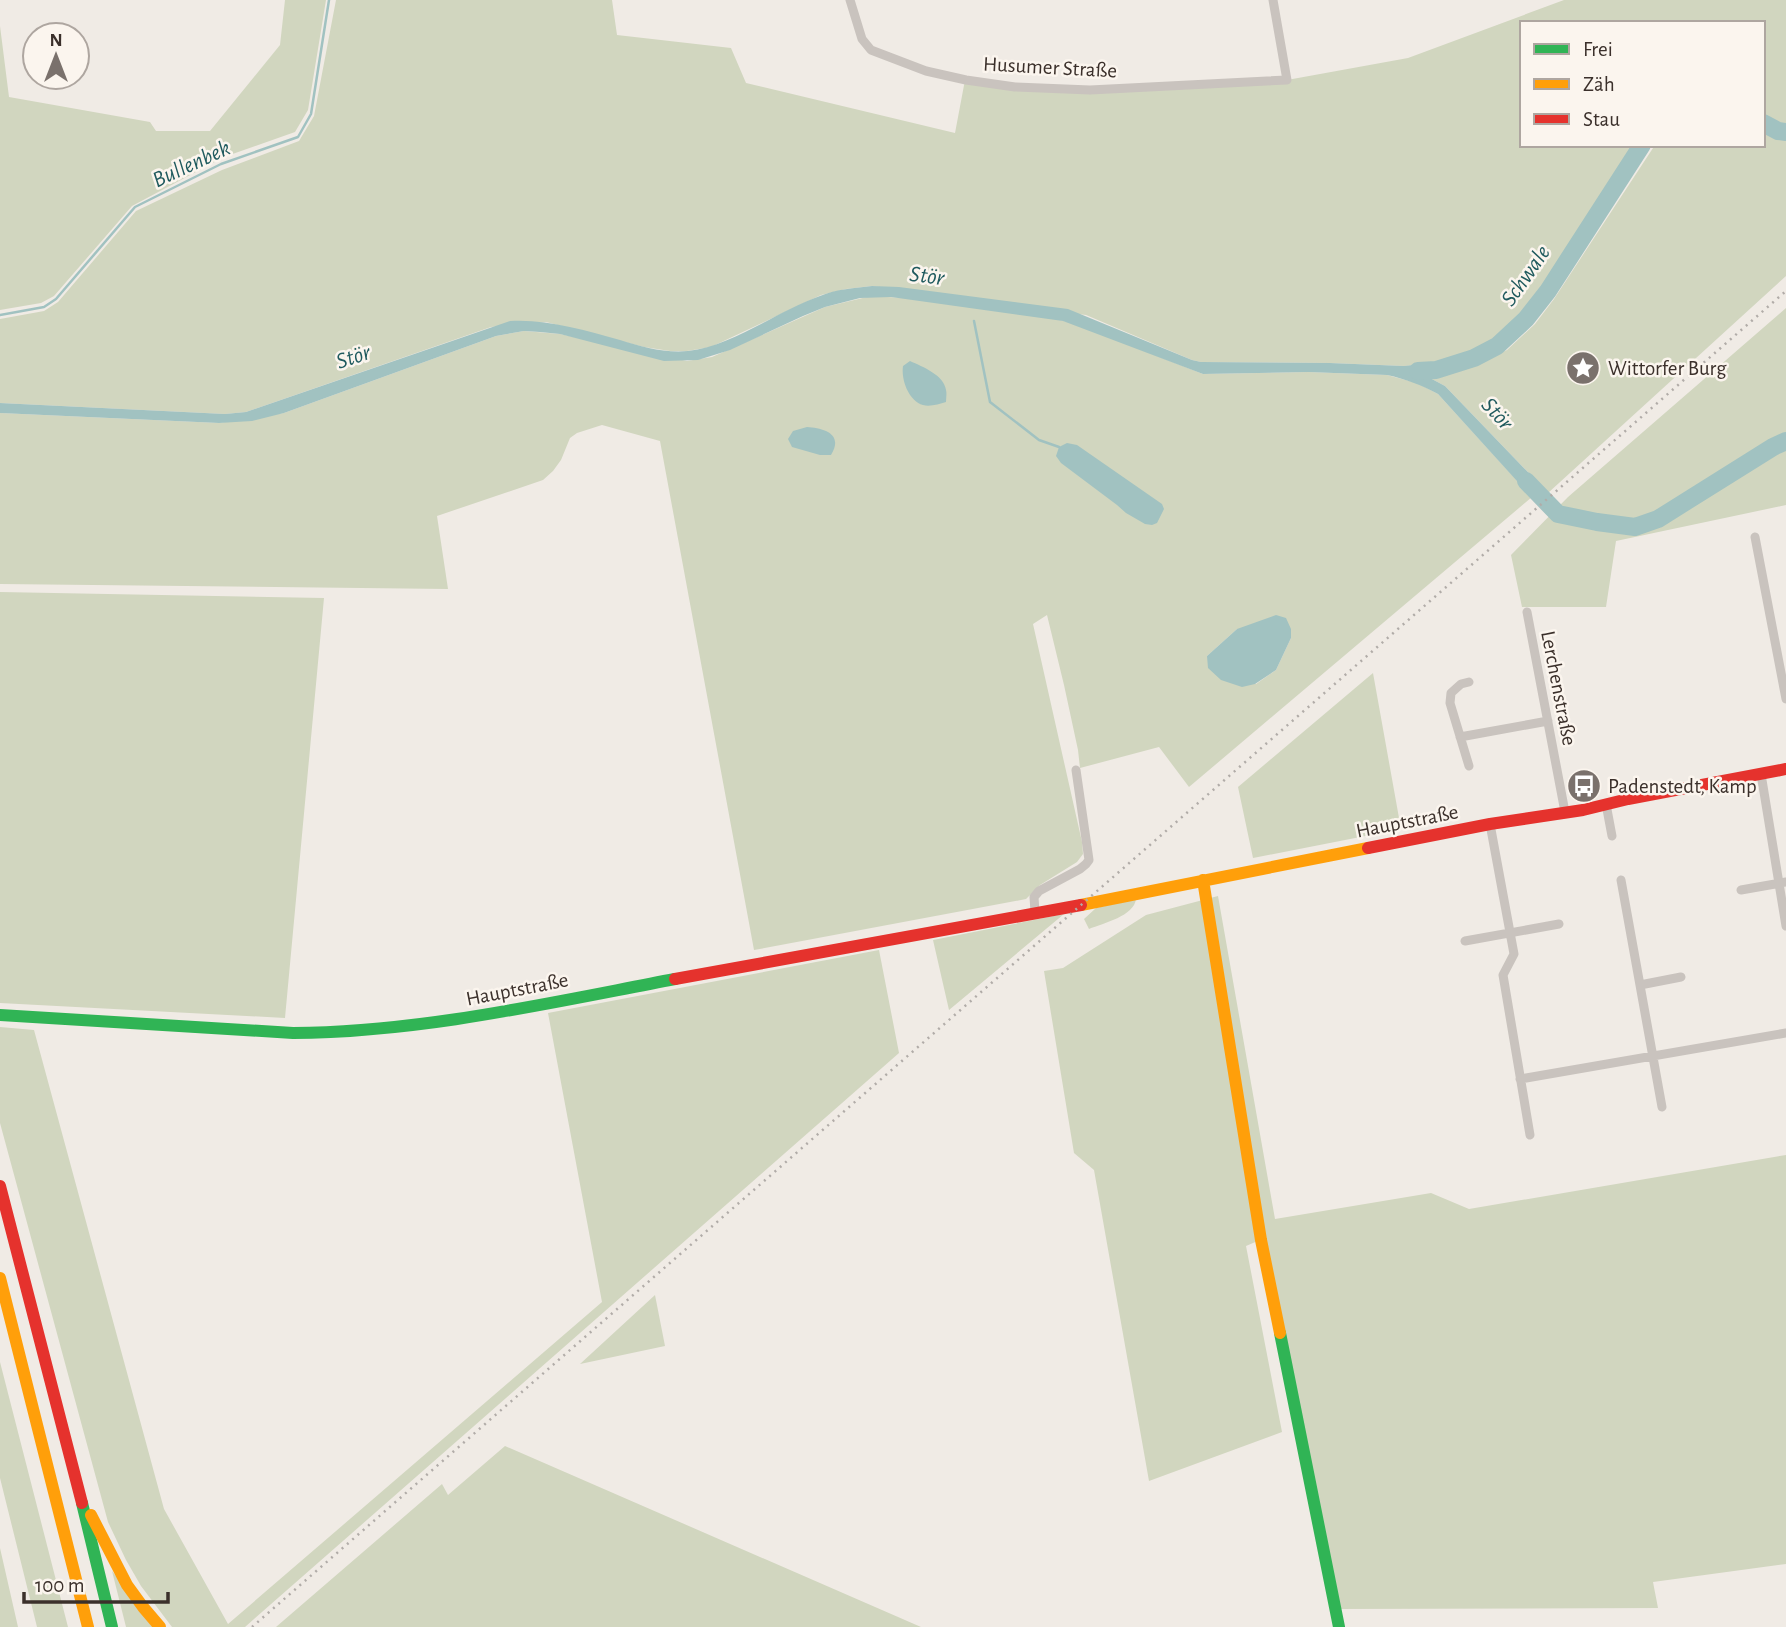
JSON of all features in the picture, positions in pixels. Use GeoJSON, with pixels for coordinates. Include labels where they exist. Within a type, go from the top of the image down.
{"type":"FeatureCollection","features":[{"type":"Feature","properties":{"kind":"main road","name":"Hauptstraße"},"geometry":{"type":"LineString","coordinates":[[0,1016],[293,1033],[390,1028],[482,1015],[1490,824],[1583,810],[1786,769]]}},
{"type":"Feature","properties":{"kind":"main road"},"geometry":{"type":"LineString","coordinates":[[1203,880],[1261,1240],[1339,1627]]}},
{"type":"Feature","properties":{"kind":"main road"},"geometry":{"type":"LineString","coordinates":[[0,1186],[82,1500],[112,1627]]}},
{"type":"Feature","properties":{"kind":"main road"},"geometry":{"type":"LineString","coordinates":[[0,1278],[88,1627]]}},
{"type":"Feature","properties":{"kind":"main road"},"geometry":{"type":"LineString","coordinates":[[82,1500],[102,1533],[119,1571],[160,1627]]}},
{"type":"Feature","properties":{"kind":"street","name":"Husumer Straße"},"geometry":{"type":"LineString","coordinates":[[850,0],[862,40],[871,50],[926,71],[1015,87],[1090,90],[1287,80],[1273,0]]}},
{"type":"Feature","properties":{"kind":"street"},"geometry":{"type":"LineString","coordinates":[[1755,537],[1786,699]]}},
{"type":"Feature","properties":{"kind":"street","name":"Lerchenstraße"},"geometry":{"type":"LineString","coordinates":[[1527,612],[1565,812]]}},
{"type":"Feature","properties":{"kind":"street"},"geometry":{"type":"LineString","coordinates":[[1469,682],[1461,684],[1451,693],[1450,703],[1469,766]]}},
{"type":"Feature","properties":{"kind":"street"},"geometry":{"type":"LineString","coordinates":[[1460,737],[1548,721]]}},
{"type":"Feature","properties":{"kind":"street"},"geometry":{"type":"LineString","coordinates":[[1035,912],[1034,897],[1039,891],[1080,869],[1089,859],[1076,769]]}},
{"type":"Feature","properties":{"kind":"street"},"geometry":{"type":"LineString","coordinates":[[1761,774],[1783,883],[1786,926]]}},
{"type":"Feature","properties":{"kind":"street"},"geometry":{"type":"LineString","coordinates":[[1606,804],[1612,836]]}},
{"type":"Feature","properties":{"kind":"street"},"geometry":{"type":"LineString","coordinates":[[1490,824],[1514,954],[1503,975],[1530,1135]]}},
{"type":"Feature","properties":{"kind":"street"},"geometry":{"type":"LineString","coordinates":[[1621,880],[1662,1107]]}},
{"type":"Feature","properties":{"kind":"street"},"geometry":{"type":"LineString","coordinates":[[1741,890],[1783,883]]}},
{"type":"Feature","properties":{"kind":"street"},"geometry":{"type":"LineString","coordinates":[[1465,941],[1559,924]]}},
{"type":"Feature","properties":{"kind":"street"},"geometry":{"type":"LineString","coordinates":[[1640,985],[1681,977]]}},
{"type":"Feature","properties":{"kind":"street"},"geometry":{"type":"LineString","coordinates":[[1520,1079],[1786,1034]]}},
{"type":"Feature","properties":{"kind":"green space"},"geometry":{"type":"Polygon","coordinates":[[[285,0],[326,0],[308,110],[295,132],[224,157],[132,206],[54,296],[41,303],[0,310],[0,26],[9,97],[150,122],[156,131],[210,131],[280,45],[285,0]]]}},
{"type":"Feature","properties":{"kind":"green space"},"geometry":{"type":"Polygon","coordinates":[[[336,0],[612,0],[617,35],[731,48],[746,83],[955,133],[965,80],[1090,90],[1287,80],[1408,58],[1564,0],[1786,0],[1786,132],[1765,124],[1765,21],[1520,21],[1520,147],[1641,147],[1548,291],[1526,319],[1518,319],[1499,338],[1476,353],[1429,364],[1404,366],[1201,362],[1086,315],[872,286],[821,295],[711,347],[687,351],[644,347],[546,322],[491,327],[246,412],[225,414],[0,403],[0,319],[44,311],[58,302],[136,211],[222,170],[299,141],[314,116],[336,0]]]}},
{"type":"Feature","properties":{"kind":"green space"},"geometry":{"type":"Polygon","coordinates":[[[1765,132],[1786,138],[1786,276],[1548,493],[1445,386],[1429,375],[1460,369],[1507,350],[1535,324],[1654,147],[1765,147],[1765,132]]]}},
{"type":"Feature","properties":{"kind":"green space"},"geometry":{"type":"Polygon","coordinates":[[[871,296],[905,298],[1076,324],[1203,374],[1308,372],[1387,375],[1417,383],[1438,394],[1532,497],[1189,787],[1159,747],[1080,768],[1047,615],[1033,624],[1082,842],[1083,854],[1077,862],[1040,885],[1026,899],[754,950],[660,441],[602,425],[577,433],[570,438],[561,460],[543,480],[437,516],[448,589],[0,584],[0,413],[219,423],[284,413],[496,336],[524,331],[560,334],[687,361],[712,357],[825,307],[871,296]],[[1237,629],[1207,656],[1256,684],[1276,670],[1291,638],[1237,629]]]}},
{"type":"Feature","properties":{"kind":"green space"},"geometry":{"type":"Polygon","coordinates":[[[1786,308],[1786,505],[1616,541],[1606,607],[1522,607],[1511,555],[1568,497],[1786,308]]]}},
{"type":"Feature","properties":{"kind":"green space"},"geometry":{"type":"Polygon","coordinates":[[[0,592],[324,598],[285,1018],[0,1003],[0,592]]]}},
{"type":"Feature","properties":{"kind":"green space"},"geometry":{"type":"Polygon","coordinates":[[[1373,673],[1401,829],[1253,858],[1238,787],[1373,673]]]}},
{"type":"Feature","properties":{"kind":"green space"},"geometry":{"type":"Polygon","coordinates":[[[1218,896],[1275,1219],[1431,1193],[1469,1209],[1786,1155],[1786,1564],[1653,1582],[1658,1608],[1335,1609],[1260,1240],[1246,1246],[1282,1432],[1149,1481],[1094,1170],[1074,1153],[1044,971],[1063,968],[1146,915],[1218,896]]]}},
{"type":"Feature","properties":{"kind":"green space"},"geometry":{"type":"Polygon","coordinates":[[[1136,899],[1130,910],[1124,914],[1089,929],[1084,919],[1096,908],[1136,899]]]}},
{"type":"Feature","properties":{"kind":"green space"},"geometry":{"type":"Polygon","coordinates":[[[1064,914],[949,1010],[933,940],[1064,914]]]}},
{"type":"Feature","properties":{"kind":"green space"},"geometry":{"type":"Polygon","coordinates":[[[879,950],[899,1053],[245,1627],[172,1627],[141,1586],[108,1522],[0,1123],[0,1027],[34,1030],[164,1509],[228,1624],[602,1302],[548,1013],[879,950]]]}},
{"type":"Feature","properties":{"kind":"green space"},"geometry":{"type":"Polygon","coordinates":[[[655,1295],[665,1346],[580,1364],[655,1295]]]}},
{"type":"Feature","properties":{"kind":"green space"},"geometry":{"type":"Polygon","coordinates":[[[0,1362],[68,1627],[37,1627],[0,1478],[0,1362]]]}},
{"type":"Feature","properties":{"kind":"green space"},"geometry":{"type":"Polygon","coordinates":[[[505,1446],[921,1627],[276,1627],[442,1484],[448,1495],[505,1446]]]}},
{"type":"Feature","properties":{"kind":"green space"},"geometry":{"type":"Polygon","coordinates":[[[0,1548],[18,1627],[0,1627],[0,1548]]]}},
{"type":"Feature","properties":{"kind":"green space"},"geometry":{"type":"Polygon","coordinates":[[[112,1571],[155,1627],[126,1627],[112,1571]]]}},
{"type":"Feature","properties":{"kind":"water"},"geometry":{"type":"Polygon","coordinates":[[[872,286],[899,287],[1068,309],[1201,362],[1404,366],[1440,362],[1443,372],[1429,375],[1430,378],[1445,386],[1548,493],[1537,503],[1438,394],[1401,378],[1308,372],[1203,374],[1063,321],[891,297],[860,298],[825,307],[730,350],[698,360],[664,361],[560,334],[524,331],[496,336],[284,413],[252,421],[219,423],[0,413],[0,403],[225,414],[246,412],[510,321],[552,323],[653,349],[688,351],[722,342],[826,294],[872,286]]]}},
{"type":"Feature","properties":{"kind":"water"},"geometry":{"type":"Polygon","coordinates":[[[910,361],[932,372],[941,380],[946,390],[946,402],[926,406],[913,399],[904,383],[903,371],[903,366],[910,361]]]}},
{"type":"Feature","properties":{"kind":"water"},"geometry":{"type":"Polygon","coordinates":[[[807,427],[820,429],[834,437],[831,455],[820,455],[792,447],[788,439],[793,431],[807,427]]]}},
{"type":"Feature","properties":{"kind":"water"},"geometry":{"type":"Polygon","coordinates":[[[1067,443],[1077,445],[1162,504],[1164,509],[1157,523],[1145,524],[1126,513],[1061,463],[1056,456],[1059,447],[1067,443]]]}},
{"type":"Feature","properties":{"kind":"water"},"geometry":{"type":"Polygon","coordinates":[[[1276,615],[1286,618],[1291,629],[1291,638],[1276,670],[1255,684],[1242,687],[1221,680],[1208,668],[1207,656],[1237,629],[1276,615]]]}},
{"type":"Feature","properties":{"kind":"waterway","name":"Bullenbek"},"geometry":{"type":"LineString","coordinates":[[0,315],[44,307],[56,299],[135,207],[221,164],[298,137],[311,114],[329,0]]}},
{"type":"Feature","properties":{"kind":"waterway","name":"Schwale"},"geometry":{"type":"LineString","coordinates":[[1765,124],[1786,132]]}},
{"type":"Feature","properties":{"kind":"waterway","name":"Schwale"},"geometry":{"type":"LineString","coordinates":[[1418,371],[1436,370],[1474,358],[1497,346],[1526,319],[1548,291],[1641,147]]}},
{"type":"Feature","properties":{"kind":"waterway"},"geometry":{"type":"LineString","coordinates":[[974,321],[990,402],[1039,440],[1059,447]]}},
{"type":"Feature","properties":{"kind":"waterway","name":"Stör"},"geometry":{"type":"LineString","coordinates":[[1526,481],[1558,514],[1635,527],[1658,519],[1786,441]]}},
{"type":"Feature","properties":{"kind":"railway"},"geometry":{"type":"LineString","coordinates":[[252,1627],[1786,291]]}},
{"type":"Feature","properties":{"kind":"traffic: fast"},"geometry":{"type":"LineString","coordinates":[[0,1015],[293,1033],[341,1031],[389,1028],[485,1015],[675,979]]}},
{"type":"Feature","properties":{"kind":"traffic: fast"},"geometry":{"type":"LineString","coordinates":[[1280,1333],[1339,1627]]}},
{"type":"Feature","properties":{"kind":"traffic: fast"},"geometry":{"type":"LineString","coordinates":[[82,1503],[112,1627]]}},
{"type":"Feature","properties":{"kind":"traffic: slow"},"geometry":{"type":"LineString","coordinates":[[1081,905],[1368,848]]}},
{"type":"Feature","properties":{"kind":"traffic: slow"},"geometry":{"type":"LineString","coordinates":[[1203,880],[1261,1240],[1280,1333]]}},
{"type":"Feature","properties":{"kind":"traffic: slow"},"geometry":{"type":"LineString","coordinates":[[0,1278],[88,1627]]}},
{"type":"Feature","properties":{"kind":"traffic: slow"},"geometry":{"type":"LineString","coordinates":[[91,1515],[127,1585],[160,1627]]}},
{"type":"Feature","properties":{"kind":"traffic: jam"},"geometry":{"type":"LineString","coordinates":[[1368,848],[1490,824],[1583,810],[1786,769]]}},
{"type":"Feature","properties":{"kind":"traffic: jam"},"geometry":{"type":"LineString","coordinates":[[675,979],[1081,905]]}},
{"type":"Feature","properties":{"kind":"traffic: jam"},"geometry":{"type":"LineString","coordinates":[[0,1186],[82,1503]]}},
{"type":"Feature","properties":{"kind":"place","name":"Wittorfer Burg"},"geometry":{"type":"Point","coordinates":[1583,368]}},
{"type":"Feature","properties":{"kind":"place","name":"Padenstedt, Kamp"},"geometry":{"type":"Point","coordinates":[1584,786]}}]}
